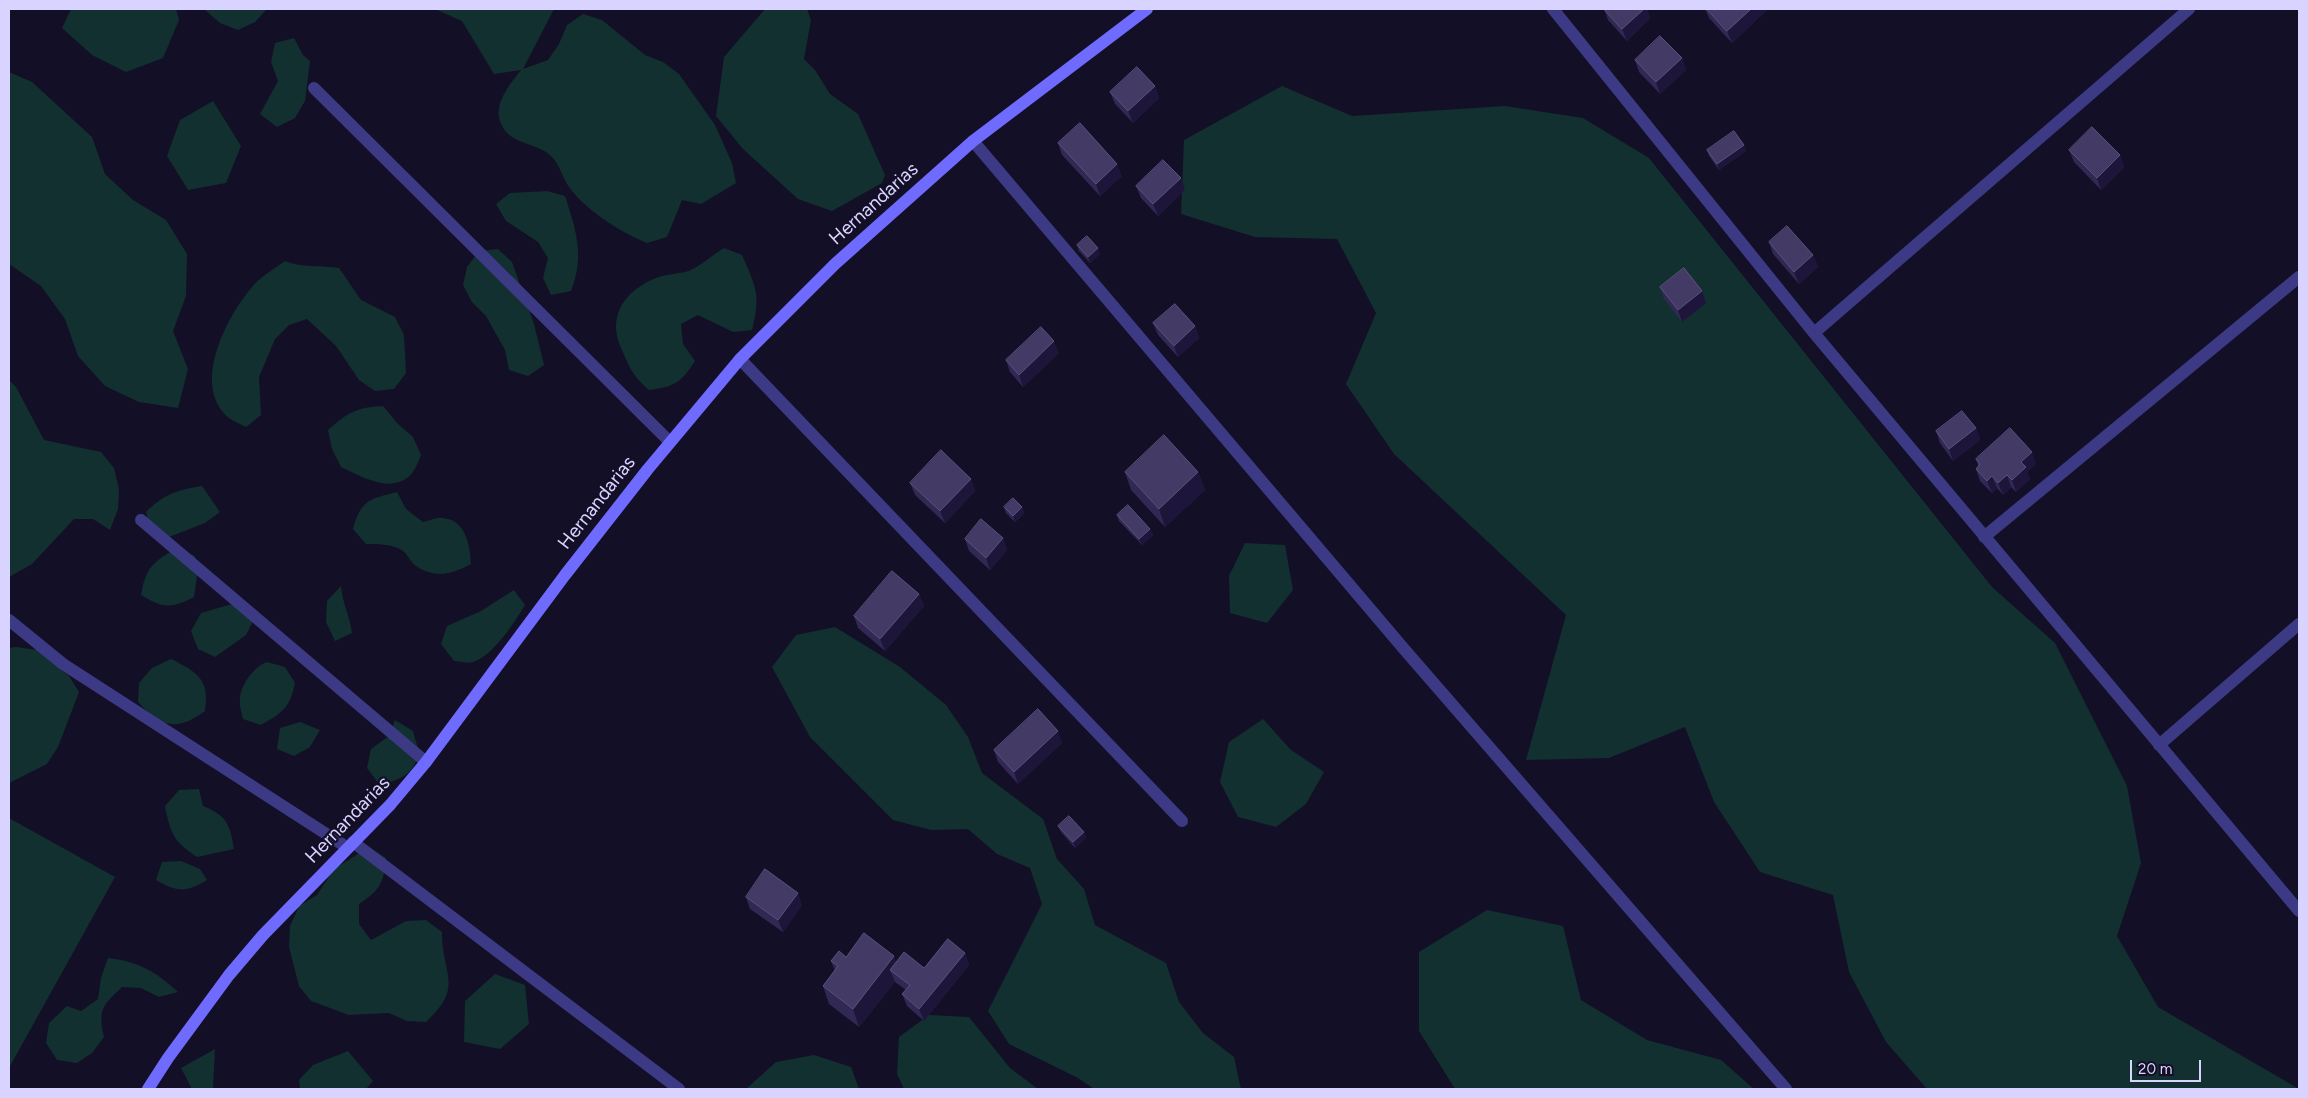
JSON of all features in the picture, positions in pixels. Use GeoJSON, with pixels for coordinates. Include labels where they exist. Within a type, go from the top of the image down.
{"type":"FeatureCollection","features":[{"type":"Feature","properties":{"kind":"street","name":"Hernandarias"},"geometry":{"type":"LineString","coordinates":[[148,1089],[229,975],[263,935],[390,805],[426,762],[565,575],[670,442],[740,359],[835,264],[973,141],[1147,9]]}},
{"type":"Feature","properties":{"kind":"street"},"geometry":{"type":"LineString","coordinates":[[1553,9],[1814,333],[2299,911]]}},
{"type":"Feature","properties":{"kind":"street"},"geometry":{"type":"LineString","coordinates":[[1814,333],[2189,9]]}},
{"type":"Feature","properties":{"kind":"street"},"geometry":{"type":"LineString","coordinates":[[314,88],[670,442]]}},
{"type":"Feature","properties":{"kind":"street"},"geometry":{"type":"LineString","coordinates":[[973,141],[1404,649],[1786,1089]]}},
{"type":"Feature","properties":{"kind":"street"},"geometry":{"type":"LineString","coordinates":[[1984,537],[2299,277]]}},
{"type":"Feature","properties":{"kind":"street"},"geometry":{"type":"LineString","coordinates":[[740,359],[1182,821]]}},
{"type":"Feature","properties":{"kind":"street"},"geometry":{"type":"LineString","coordinates":[[141,520],[426,762]]}},
{"type":"Feature","properties":{"kind":"street"},"geometry":{"type":"LineString","coordinates":[[9,620],[64,664],[350,845],[679,1089]]}},
{"type":"Feature","properties":{"kind":"street"},"geometry":{"type":"LineString","coordinates":[[2159,745],[2299,624]]}},
{"type":"Feature","properties":{"kind":"green space"},"geometry":{"type":"Polygon","coordinates":[[[71,9],[176,9],[179,20],[163,58],[126,72],[92,55],[62,28],[71,9]]]}},
{"type":"Feature","properties":{"kind":"green space"},"geometry":{"type":"Polygon","coordinates":[[[204,9],[267,9],[255,22],[238,30],[220,23],[204,9]]]}},
{"type":"Feature","properties":{"kind":"green space"},"geometry":{"type":"Polygon","coordinates":[[[435,9],[554,9],[523,69],[548,60],[559,44],[567,25],[583,14],[602,20],[645,55],[663,62],[679,74],[715,125],[732,163],[736,183],[701,204],[682,200],[667,237],[647,243],[625,233],[603,219],[582,202],[567,184],[557,163],[550,155],[513,138],[503,128],[499,114],[501,100],[521,70],[494,74],[462,21],[435,9]]]}},
{"type":"Feature","properties":{"kind":"green space"},"geometry":{"type":"Polygon","coordinates":[[[765,9],[807,9],[811,20],[804,59],[815,70],[830,94],[858,114],[885,175],[882,183],[832,211],[798,199],[743,149],[716,116],[724,57],[765,9]]]}},
{"type":"Feature","properties":{"kind":"green space"},"geometry":{"type":"Polygon","coordinates":[[[294,38],[303,55],[310,61],[305,101],[295,118],[277,127],[260,114],[278,81],[271,62],[275,43],[294,38]]]}},
{"type":"Feature","properties":{"kind":"green space"},"geometry":{"type":"Polygon","coordinates":[[[9,72],[32,82],[92,137],[105,174],[133,200],[166,220],[187,254],[186,296],[173,331],[188,369],[178,408],[139,402],[105,386],[78,356],[65,319],[41,286],[9,264],[9,72]]]}},
{"type":"Feature","properties":{"kind":"green space"},"geometry":{"type":"Polygon","coordinates":[[[1282,86],[1352,116],[1505,106],[1583,118],[1649,158],[1992,587],[2055,643],[2127,786],[2141,863],[2117,936],[2158,1007],[2299,1089],[1927,1089],[1886,1042],[1849,972],[1833,895],[1760,872],[1714,802],[1685,727],[1609,758],[1526,760],[1566,615],[1394,454],[1346,384],[1376,313],[1337,239],[1255,237],[1181,214],[1184,140],[1282,86]]]}},
{"type":"Feature","properties":{"kind":"green space"},"geometry":{"type":"Polygon","coordinates":[[[213,101],[241,146],[226,183],[188,190],[167,156],[180,120],[213,101]]]}},
{"type":"Feature","properties":{"kind":"green space"},"geometry":{"type":"Polygon","coordinates":[[[547,191],[565,196],[573,220],[578,255],[578,266],[571,291],[551,295],[543,278],[548,258],[538,242],[506,221],[496,204],[510,193],[547,191]]]}},
{"type":"Feature","properties":{"kind":"green space"},"geometry":{"type":"Polygon","coordinates":[[[724,248],[742,255],[751,275],[756,291],[755,318],[752,330],[733,332],[698,315],[681,324],[683,344],[695,361],[676,383],[649,390],[632,372],[618,338],[617,316],[621,306],[635,290],[645,283],[660,277],[689,271],[724,248]]]}},
{"type":"Feature","properties":{"kind":"green space"},"geometry":{"type":"Polygon","coordinates":[[[498,249],[512,262],[534,324],[544,365],[528,376],[509,370],[505,350],[486,316],[472,302],[463,285],[467,267],[479,251],[498,249]]]}},
{"type":"Feature","properties":{"kind":"green space"},"geometry":{"type":"Polygon","coordinates":[[[285,261],[305,266],[339,268],[361,300],[395,317],[404,335],[406,373],[394,389],[375,391],[359,380],[336,346],[307,319],[289,325],[275,339],[259,377],[261,415],[246,427],[229,418],[218,404],[213,388],[216,351],[232,315],[242,300],[259,280],[285,261]]]}},
{"type":"Feature","properties":{"kind":"green space"},"geometry":{"type":"Polygon","coordinates":[[[9,380],[16,387],[44,440],[101,452],[114,468],[119,489],[118,509],[110,530],[93,519],[74,519],[32,564],[9,577],[9,380]]]}},
{"type":"Feature","properties":{"kind":"green space"},"geometry":{"type":"Polygon","coordinates":[[[383,406],[398,424],[413,437],[421,455],[413,472],[397,483],[387,484],[378,482],[341,467],[332,449],[328,430],[353,412],[383,406]]]}},
{"type":"Feature","properties":{"kind":"green space"},"geometry":{"type":"Polygon","coordinates":[[[202,486],[220,512],[205,523],[169,537],[151,532],[146,512],[171,494],[202,486]]]}},
{"type":"Feature","properties":{"kind":"green space"},"geometry":{"type":"Polygon","coordinates":[[[397,492],[406,509],[423,522],[441,518],[451,520],[457,524],[462,529],[468,542],[471,564],[444,574],[430,573],[416,566],[405,552],[396,547],[366,544],[353,529],[359,512],[363,506],[373,499],[397,492]]]}},
{"type":"Feature","properties":{"kind":"green space"},"geometry":{"type":"Polygon","coordinates":[[[1245,543],[1285,545],[1293,590],[1267,623],[1230,613],[1229,576],[1245,543]]]}},
{"type":"Feature","properties":{"kind":"green space"},"geometry":{"type":"Polygon","coordinates":[[[177,548],[195,556],[197,576],[194,597],[179,604],[161,605],[141,595],[145,578],[152,566],[177,548]]]}},
{"type":"Feature","properties":{"kind":"green space"},"geometry":{"type":"Polygon","coordinates":[[[341,586],[352,633],[335,641],[326,622],[327,601],[341,586]]]}},
{"type":"Feature","properties":{"kind":"green space"},"geometry":{"type":"Polygon","coordinates":[[[514,590],[525,605],[503,638],[481,659],[471,663],[454,661],[441,644],[447,626],[481,611],[514,590]]]}},
{"type":"Feature","properties":{"kind":"green space"},"geometry":{"type":"Polygon","coordinates":[[[239,602],[254,619],[246,635],[215,657],[198,649],[191,631],[201,613],[239,602]]]}},
{"type":"Feature","properties":{"kind":"green space"},"geometry":{"type":"Polygon","coordinates":[[[835,627],[900,667],[946,705],[968,737],[982,773],[1043,819],[1057,859],[1084,889],[1095,925],[1166,963],[1179,1002],[1203,1033],[1234,1057],[1241,1089],[1094,1089],[1078,1078],[1009,1044],[988,1011],[1042,904],[1030,868],[997,854],[968,829],[931,830],[893,820],[810,737],[772,667],[796,635],[835,627]]]}},
{"type":"Feature","properties":{"kind":"green space"},"geometry":{"type":"Polygon","coordinates":[[[9,648],[37,650],[69,676],[79,692],[58,747],[47,764],[9,783],[9,648]]]}},
{"type":"Feature","properties":{"kind":"green space"},"geometry":{"type":"Polygon","coordinates":[[[171,659],[188,668],[200,678],[206,700],[205,711],[195,718],[178,724],[170,724],[154,717],[138,702],[139,683],[152,668],[171,659]]]}},
{"type":"Feature","properties":{"kind":"green space"},"geometry":{"type":"Polygon","coordinates":[[[267,662],[285,667],[295,683],[291,698],[284,709],[261,725],[243,719],[240,699],[242,688],[249,677],[257,668],[267,662]]]}},
{"type":"Feature","properties":{"kind":"green space"},"geometry":{"type":"Polygon","coordinates":[[[1263,719],[1291,750],[1324,772],[1306,804],[1276,827],[1238,817],[1220,782],[1229,742],[1263,719]]]}},
{"type":"Feature","properties":{"kind":"green space"},"geometry":{"type":"Polygon","coordinates":[[[395,720],[413,731],[418,749],[417,759],[410,771],[399,779],[379,784],[367,768],[371,749],[389,736],[395,720]]]}},
{"type":"Feature","properties":{"kind":"green space"},"geometry":{"type":"Polygon","coordinates":[[[300,722],[320,730],[310,747],[294,756],[277,749],[280,728],[300,722]]]}},
{"type":"Feature","properties":{"kind":"green space"},"geometry":{"type":"Polygon","coordinates":[[[199,789],[203,806],[222,817],[229,827],[234,849],[197,857],[174,836],[165,806],[179,790],[199,789]]]}},
{"type":"Feature","properties":{"kind":"green space"},"geometry":{"type":"Polygon","coordinates":[[[9,818],[115,877],[9,1068],[9,818]]]}},
{"type":"Feature","properties":{"kind":"green space"},"geometry":{"type":"Polygon","coordinates":[[[369,847],[386,858],[384,874],[380,885],[359,904],[359,924],[371,940],[406,921],[426,920],[442,932],[449,980],[448,989],[445,999],[438,1010],[426,1022],[407,1021],[389,1013],[349,1015],[311,1001],[299,986],[289,947],[290,926],[299,906],[317,895],[334,869],[369,847]]]}},
{"type":"Feature","properties":{"kind":"green space"},"geometry":{"type":"Polygon","coordinates":[[[181,861],[200,869],[207,880],[187,889],[176,889],[156,880],[162,862],[181,861]]]}},
{"type":"Feature","properties":{"kind":"green space"},"geometry":{"type":"Polygon","coordinates":[[[1487,910],[1563,926],[1581,1000],[1647,1040],[1721,1060],[1754,1089],[1455,1089],[1419,1031],[1419,952],[1487,910]]]}},
{"type":"Feature","properties":{"kind":"green space"},"geometry":{"type":"Polygon","coordinates":[[[108,958],[128,962],[146,969],[178,992],[159,997],[141,988],[122,987],[103,1009],[101,1020],[104,1037],[92,1053],[77,1063],[57,1060],[46,1043],[49,1023],[67,1006],[81,1011],[98,999],[101,978],[108,958]]]}},
{"type":"Feature","properties":{"kind":"green space"},"geometry":{"type":"Polygon","coordinates":[[[495,974],[525,985],[529,1024],[500,1049],[464,1042],[465,1001],[495,974]]]}},
{"type":"Feature","properties":{"kind":"green space"},"geometry":{"type":"Polygon","coordinates":[[[929,1015],[969,1017],[1010,1068],[1038,1089],[904,1089],[897,1074],[899,1037],[929,1015]]]}},
{"type":"Feature","properties":{"kind":"green space"},"geometry":{"type":"Polygon","coordinates":[[[215,1049],[213,1088],[192,1089],[181,1068],[215,1049]]]}},
{"type":"Feature","properties":{"kind":"green space"},"geometry":{"type":"Polygon","coordinates":[[[348,1051],[373,1081],[366,1089],[300,1089],[299,1080],[313,1065],[348,1051]]]}},
{"type":"Feature","properties":{"kind":"green space"},"geometry":{"type":"Polygon","coordinates":[[[814,1055],[851,1067],[859,1089],[746,1089],[776,1062],[814,1055]]]}},
{"type":"Feature","properties":{"kind":"building"},"geometry":{"type":"Polygon","coordinates":[[[1604,9],[1644,9],[1622,29],[1604,9]]]}},
{"type":"Feature","properties":{"kind":"building"},"geometry":{"type":"Polygon","coordinates":[[[1707,9],[1751,9],[1727,31],[1707,9]]]}},
{"type":"Feature","properties":{"kind":"building"},"geometry":{"type":"Polygon","coordinates":[[[1660,36],[1682,58],[1656,82],[1635,60],[1660,36]]]}},
{"type":"Feature","properties":{"kind":"building"},"geometry":{"type":"Polygon","coordinates":[[[1137,67],[1155,86],[1128,111],[1110,92],[1137,67]]]}},
{"type":"Feature","properties":{"kind":"building"},"geometry":{"type":"Polygon","coordinates":[[[1080,123],[1117,164],[1096,184],[1058,143],[1080,123]]]}},
{"type":"Feature","properties":{"kind":"building"},"geometry":{"type":"Polygon","coordinates":[[[2092,127],[2120,155],[2097,178],[2069,150],[2092,127]]]}},
{"type":"Feature","properties":{"kind":"building"},"geometry":{"type":"Polygon","coordinates":[[[1734,131],[1744,145],[1717,164],[1707,150],[1734,131]]]}},
{"type":"Feature","properties":{"kind":"building"},"geometry":{"type":"Polygon","coordinates":[[[1163,160],[1181,178],[1153,204],[1136,186],[1163,160]]]}},
{"type":"Feature","properties":{"kind":"building"},"geometry":{"type":"Polygon","coordinates":[[[1787,226],[1813,255],[1794,272],[1769,242],[1787,226]]]}},
{"type":"Feature","properties":{"kind":"building"},"geometry":{"type":"Polygon","coordinates":[[[1087,236],[1098,248],[1088,257],[1077,245],[1087,236]]]}},
{"type":"Feature","properties":{"kind":"building"},"geometry":{"type":"Polygon","coordinates":[[[1684,268],[1702,291],[1678,310],[1660,287],[1684,268]]]}},
{"type":"Feature","properties":{"kind":"building"},"geometry":{"type":"Polygon","coordinates":[[[1175,304],[1195,326],[1174,346],[1153,323],[1175,304]]]}},
{"type":"Feature","properties":{"kind":"building"},"geometry":{"type":"Polygon","coordinates":[[[1041,327],[1054,341],[1019,375],[1006,360],[1041,327]]]}},
{"type":"Feature","properties":{"kind":"building"},"geometry":{"type":"Polygon","coordinates":[[[1962,411],[1976,428],[1949,449],[1936,431],[1962,411]]]}},
{"type":"Feature","properties":{"kind":"building"},"geometry":{"type":"Polygon","coordinates":[[[2010,428],[2032,452],[2021,462],[2026,467],[2012,480],[2007,475],[1998,483],[1992,476],[1987,481],[1976,469],[1980,464],[1976,459],[2010,428]]]}},
{"type":"Feature","properties":{"kind":"building"},"geometry":{"type":"Polygon","coordinates":[[[1164,435],[1198,472],[1159,509],[1125,472],[1164,435]]]}},
{"type":"Feature","properties":{"kind":"building"},"geometry":{"type":"Polygon","coordinates":[[[941,450],[971,479],[940,511],[910,483],[941,450]]]}},
{"type":"Feature","properties":{"kind":"building"},"geometry":{"type":"Polygon","coordinates":[[[1013,498],[1022,507],[1013,516],[1004,507],[1013,498]]]}},
{"type":"Feature","properties":{"kind":"building"},"geometry":{"type":"Polygon","coordinates":[[[1128,505],[1150,529],[1139,539],[1117,515],[1128,505]]]}},
{"type":"Feature","properties":{"kind":"building"},"geometry":{"type":"Polygon","coordinates":[[[981,519],[1003,538],[986,558],[965,539],[981,519]]]}},
{"type":"Feature","properties":{"kind":"building"},"geometry":{"type":"Polygon","coordinates":[[[892,571],[919,594],[880,639],[854,616],[892,571]]]}},
{"type":"Feature","properties":{"kind":"building"},"geometry":{"type":"Polygon","coordinates":[[[1038,709],[1058,731],[1014,772],[994,750],[1038,709]]]}},
{"type":"Feature","properties":{"kind":"building"},"geometry":{"type":"Polygon","coordinates":[[[1069,816],[1084,832],[1073,842],[1058,826],[1069,816]]]}},
{"type":"Feature","properties":{"kind":"building"},"geometry":{"type":"Polygon","coordinates":[[[765,869],[798,893],[778,920],[746,897],[765,869]]]}},
{"type":"Feature","properties":{"kind":"building"},"geometry":{"type":"Polygon","coordinates":[[[864,933],[894,956],[853,1009],[823,986],[838,966],[831,961],[839,951],[846,957],[864,933]]]}},
{"type":"Feature","properties":{"kind":"building"},"geometry":{"type":"Polygon","coordinates":[[[948,939],[965,953],[919,1009],[902,994],[910,985],[890,970],[904,952],[924,968],[948,939]]]}}]}
